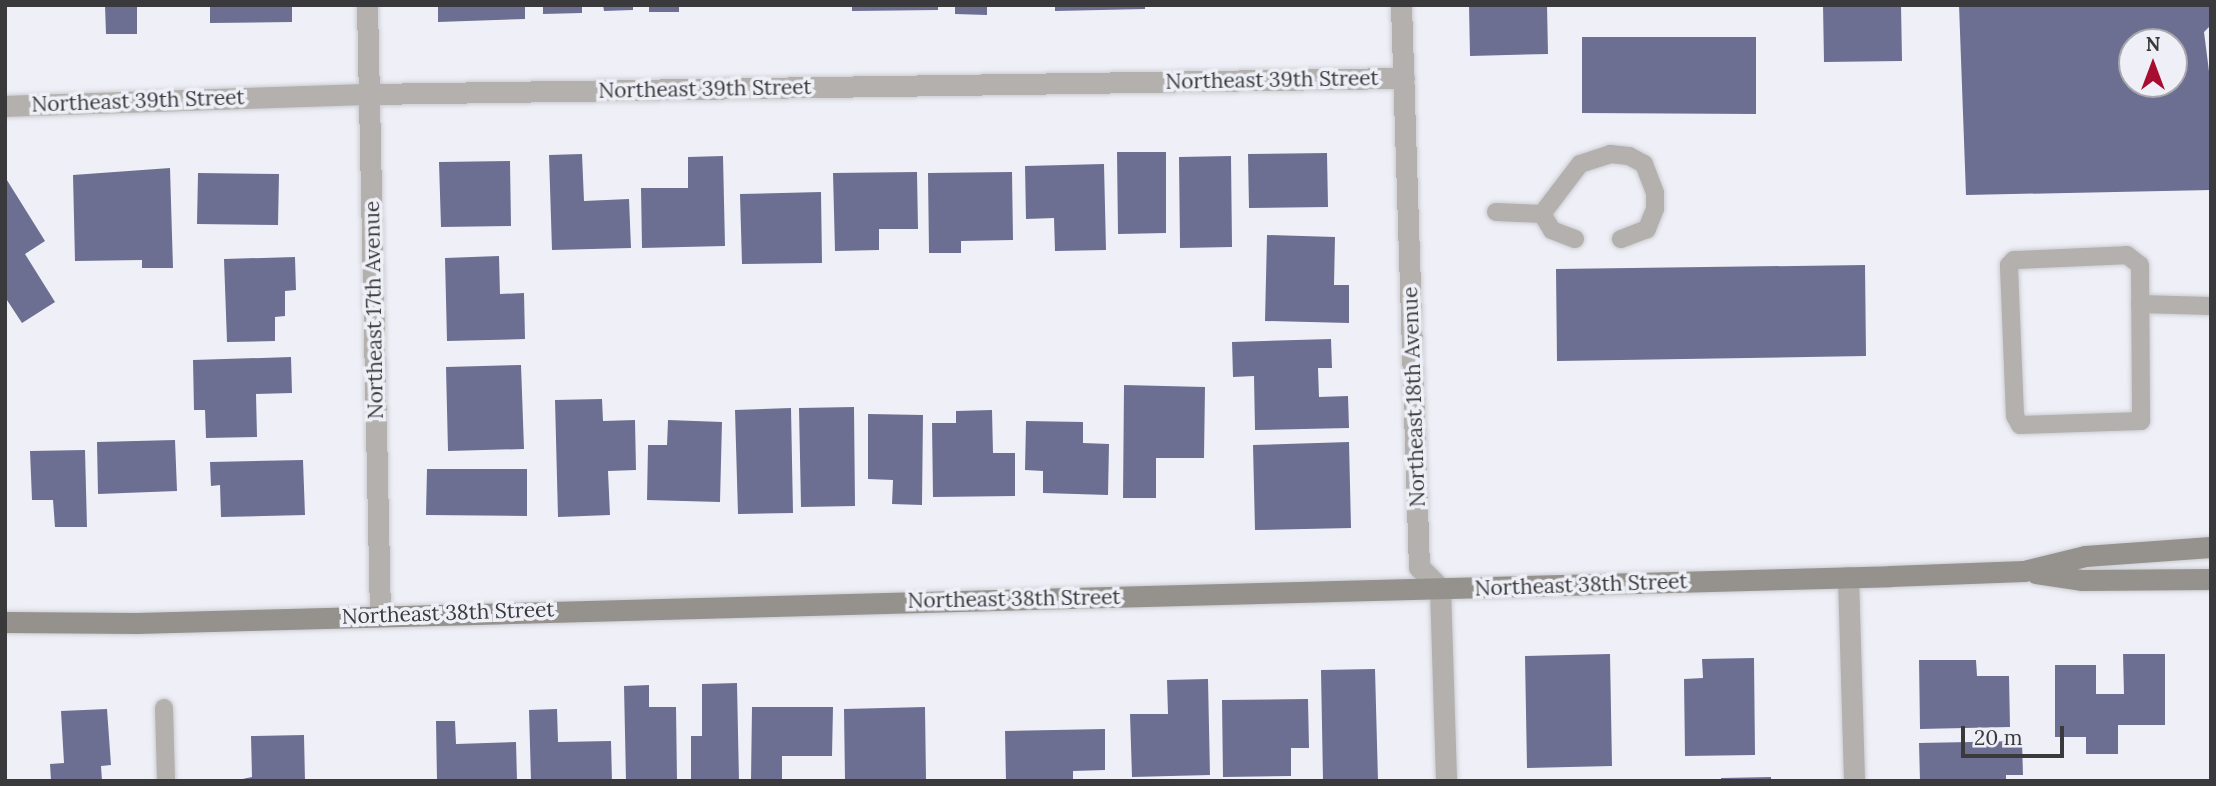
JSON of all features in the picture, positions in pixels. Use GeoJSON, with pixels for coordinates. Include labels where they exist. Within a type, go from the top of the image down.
{"type":"FeatureCollection","features":[{"type":"Feature","properties":{"kind":"street","name":"Northeast 17th Avenue"},"geometry":{"type":"LineString","coordinates":[[367,5],[380,615]]}},
{"type":"Feature","properties":{"kind":"street","name":"Northeast 18th Avenue"},"geometry":{"type":"LineString","coordinates":[[1401,5],[1419,566],[1440,588]]}},
{"type":"Feature","properties":{"kind":"street","name":"Northeast 39th Street"},"geometry":{"type":"LineString","coordinates":[[5,106],[370,94],[1404,78]]}},
{"type":"Feature","properties":{"kind":"street","name":"Northeast 38th Street"},"geometry":{"type":"LineString","coordinates":[[5,622],[136,623],[1848,577],[2024,570],[2085,556],[2209,549]]}},
{"type":"Feature","properties":{"kind":"street","name":"Northeast 38th Street"},"geometry":{"type":"LineString","coordinates":[[2024,570],[2082,580],[2211,579]]}},
{"type":"Feature","properties":{"kind":"street"},"geometry":{"type":"LineString","coordinates":[[1848,577],[1854,781]]}},
{"type":"Feature","properties":{"kind":"street"},"geometry":{"type":"LineString","coordinates":[[1440,588],[1446,781]]}},
{"type":"Feature","properties":{"kind":"lane"},"geometry":{"type":"LineString","coordinates":[[1542,214],[1580,164],[1610,154],[1629,156],[1644,164],[1655,209],[1647,229],[1621,239]]}},
{"type":"Feature","properties":{"kind":"lane"},"geometry":{"type":"LineString","coordinates":[[1496,212],[1542,214]]}},
{"type":"Feature","properties":{"kind":"lane"},"geometry":{"type":"LineString","coordinates":[[1542,214],[1552,230],[1575,239]]}},
{"type":"Feature","properties":{"kind":"lane"},"geometry":{"type":"LineString","coordinates":[[2135,257],[2140,265],[2140,304],[2141,421],[2020,425],[2015,416],[2009,277],[2014,260],[2135,257]]}},
{"type":"Feature","properties":{"kind":"lane"},"geometry":{"type":"LineString","coordinates":[[2140,304],[2211,306]]}},
{"type":"Feature","properties":{"kind":"lane"},"geometry":{"type":"LineString","coordinates":[[164,708],[166,781]]}},
{"type":"Feature","properties":{"kind":"building"},"geometry":{"type":"Polygon","coordinates":[[[105,5],[137,5],[137,34],[106,34],[105,5]]]}},
{"type":"Feature","properties":{"kind":"building"},"geometry":{"type":"Polygon","coordinates":[[[210,5],[292,5],[292,22],[210,23],[210,5]]]}},
{"type":"Feature","properties":{"kind":"building"},"geometry":{"type":"Polygon","coordinates":[[[438,5],[525,5],[525,19],[438,22],[438,5]]]}},
{"type":"Feature","properties":{"kind":"building"},"geometry":{"type":"Polygon","coordinates":[[[543,5],[582,5],[582,13],[543,14],[543,5]]]}},
{"type":"Feature","properties":{"kind":"building"},"geometry":{"type":"Polygon","coordinates":[[[603,5],[633,5],[633,10],[604,11],[603,5]]]}},
{"type":"Feature","properties":{"kind":"building"},"geometry":{"type":"Polygon","coordinates":[[[649,5],[679,5],[679,12],[649,12],[649,5]]]}},
{"type":"Feature","properties":{"kind":"building"},"geometry":{"type":"Polygon","coordinates":[[[852,5],[938,5],[938,10],[852,11],[852,5]]]}},
{"type":"Feature","properties":{"kind":"building"},"geometry":{"type":"Polygon","coordinates":[[[955,5],[987,5],[987,15],[955,14],[955,5]]]}},
{"type":"Feature","properties":{"kind":"building"},"geometry":{"type":"Polygon","coordinates":[[[1055,5],[1145,5],[1145,9],[1055,11],[1055,5]]]}},
{"type":"Feature","properties":{"kind":"building"},"geometry":{"type":"Polygon","coordinates":[[[1469,5],[1547,5],[1548,54],[1470,56],[1469,5]]]}},
{"type":"Feature","properties":{"kind":"building"},"geometry":{"type":"Polygon","coordinates":[[[1823,5],[1901,5],[1902,61],[1824,62],[1823,5]]]}},
{"type":"Feature","properties":{"kind":"building"},"geometry":{"type":"Polygon","coordinates":[[[1959,5],[2211,5],[2211,25],[2204,32],[2211,87],[2211,190],[1966,195],[1959,5]]]}},
{"type":"Feature","properties":{"kind":"building"},"geometry":{"type":"Polygon","coordinates":[[[1582,37],[1756,37],[1756,114],[1582,113],[1582,37]]]}},
{"type":"Feature","properties":{"kind":"building"},"geometry":{"type":"Polygon","coordinates":[[[1117,152],[1166,152],[1166,233],[1118,234],[1117,152]]]}},
{"type":"Feature","properties":{"kind":"building"},"geometry":{"type":"Polygon","coordinates":[[[1327,153],[1328,207],[1249,208],[1248,154],[1327,153]]]}},
{"type":"Feature","properties":{"kind":"building"},"geometry":{"type":"Polygon","coordinates":[[[582,154],[584,201],[629,199],[631,248],[552,250],[549,155],[582,154]]]}},
{"type":"Feature","properties":{"kind":"building"},"geometry":{"type":"Polygon","coordinates":[[[723,156],[725,246],[642,248],[641,188],[688,188],[688,157],[723,156]]]}},
{"type":"Feature","properties":{"kind":"building"},"geometry":{"type":"Polygon","coordinates":[[[1231,156],[1232,247],[1180,248],[1179,157],[1231,156]]]}},
{"type":"Feature","properties":{"kind":"building"},"geometry":{"type":"Polygon","coordinates":[[[510,161],[511,226],[441,227],[439,162],[510,161]]]}},
{"type":"Feature","properties":{"kind":"building"},"geometry":{"type":"Polygon","coordinates":[[[1104,164],[1106,250],[1055,251],[1054,218],[1026,219],[1025,166],[1104,164]]]}},
{"type":"Feature","properties":{"kind":"building"},"geometry":{"type":"Polygon","coordinates":[[[170,168],[173,268],[142,268],[142,260],[75,261],[73,175],[170,168]]]}},
{"type":"Feature","properties":{"kind":"building"},"geometry":{"type":"Polygon","coordinates":[[[917,172],[918,229],[879,229],[879,250],[835,251],[833,173],[917,172]]]}},
{"type":"Feature","properties":{"kind":"building"},"geometry":{"type":"Polygon","coordinates":[[[1012,172],[1013,240],[961,241],[961,253],[929,253],[928,173],[1012,172]]]}},
{"type":"Feature","properties":{"kind":"building"},"geometry":{"type":"Polygon","coordinates":[[[198,173],[279,174],[278,225],[197,224],[198,173]]]}},
{"type":"Feature","properties":{"kind":"building"},"geometry":{"type":"Polygon","coordinates":[[[5,177],[45,241],[25,254],[55,302],[22,323],[5,297],[5,177]]]}},
{"type":"Feature","properties":{"kind":"building"},"geometry":{"type":"Polygon","coordinates":[[[821,192],[822,263],[742,264],[740,194],[821,192]]]}},
{"type":"Feature","properties":{"kind":"building"},"geometry":{"type":"Polygon","coordinates":[[[1267,235],[1335,237],[1334,285],[1349,285],[1349,323],[1265,321],[1267,235]]]}},
{"type":"Feature","properties":{"kind":"building"},"geometry":{"type":"Polygon","coordinates":[[[499,256],[500,294],[524,293],[525,339],[447,341],[445,258],[499,256]]]}},
{"type":"Feature","properties":{"kind":"building"},"geometry":{"type":"Polygon","coordinates":[[[295,257],[296,290],[285,291],[285,316],[275,317],[275,341],[227,342],[224,259],[295,257]]]}},
{"type":"Feature","properties":{"kind":"building"},"geometry":{"type":"Polygon","coordinates":[[[1865,265],[1866,356],[1557,361],[1556,269],[1865,265]]]}},
{"type":"Feature","properties":{"kind":"building"},"geometry":{"type":"Polygon","coordinates":[[[1331,339],[1332,368],[1318,368],[1319,397],[1348,396],[1349,428],[1255,430],[1254,376],[1233,377],[1232,342],[1331,339]]]}},
{"type":"Feature","properties":{"kind":"building"},"geometry":{"type":"Polygon","coordinates":[[[291,357],[292,393],[256,394],[257,437],[206,438],[205,410],[194,410],[193,360],[291,357]]]}},
{"type":"Feature","properties":{"kind":"building"},"geometry":{"type":"Polygon","coordinates":[[[521,365],[524,449],[448,451],[446,367],[521,365]]]}},
{"type":"Feature","properties":{"kind":"building"},"geometry":{"type":"Polygon","coordinates":[[[1124,385],[1205,387],[1204,458],[1156,458],[1156,498],[1123,498],[1124,385]]]}},
{"type":"Feature","properties":{"kind":"building"},"geometry":{"type":"Polygon","coordinates":[[[602,399],[603,421],[635,420],[636,470],[608,471],[610,515],[558,517],[555,400],[602,399]]]}},
{"type":"Feature","properties":{"kind":"building"},"geometry":{"type":"Polygon","coordinates":[[[854,407],[855,506],[801,507],[799,408],[854,407]]]}},
{"type":"Feature","properties":{"kind":"building"},"geometry":{"type":"Polygon","coordinates":[[[791,408],[793,513],[738,514],[735,410],[791,408]]]}},
{"type":"Feature","properties":{"kind":"building"},"geometry":{"type":"Polygon","coordinates":[[[992,410],[993,453],[1015,453],[1015,496],[933,497],[932,423],[956,423],[956,411],[992,410]]]}},
{"type":"Feature","properties":{"kind":"building"},"geometry":{"type":"Polygon","coordinates":[[[868,414],[923,415],[922,505],[892,504],[893,480],[868,479],[868,414]]]}},
{"type":"Feature","properties":{"kind":"building"},"geometry":{"type":"Polygon","coordinates":[[[668,420],[722,422],[720,502],[647,500],[648,445],[667,445],[668,420]]]}},
{"type":"Feature","properties":{"kind":"building"},"geometry":{"type":"Polygon","coordinates":[[[1026,421],[1083,422],[1083,443],[1109,444],[1108,495],[1043,493],[1043,471],[1025,470],[1026,421]]]}},
{"type":"Feature","properties":{"kind":"building"},"geometry":{"type":"Polygon","coordinates":[[[175,440],[177,491],[98,494],[97,442],[175,440]]]}},
{"type":"Feature","properties":{"kind":"building"},"geometry":{"type":"Polygon","coordinates":[[[1349,442],[1351,528],[1255,530],[1253,445],[1349,442]]]}},
{"type":"Feature","properties":{"kind":"building"},"geometry":{"type":"Polygon","coordinates":[[[85,450],[87,527],[55,527],[53,500],[32,500],[30,451],[85,450]]]}},
{"type":"Feature","properties":{"kind":"building"},"geometry":{"type":"Polygon","coordinates":[[[303,460],[305,515],[221,517],[220,485],[211,486],[210,462],[303,460]]]}},
{"type":"Feature","properties":{"kind":"building"},"geometry":{"type":"Polygon","coordinates":[[[427,469],[527,469],[527,516],[426,515],[427,469]]]}},
{"type":"Feature","properties":{"kind":"building"},"geometry":{"type":"Polygon","coordinates":[[[1610,654],[1612,766],[1527,768],[1525,656],[1610,654]]]}},
{"type":"Feature","properties":{"kind":"building"},"geometry":{"type":"Polygon","coordinates":[[[2123,654],[2165,654],[2165,725],[2118,725],[2118,754],[2086,754],[2086,737],[2055,737],[2055,665],[2096,665],[2096,694],[2124,694],[2123,654]]]}},
{"type":"Feature","properties":{"kind":"building"},"geometry":{"type":"Polygon","coordinates":[[[1754,658],[1755,755],[1685,756],[1684,679],[1703,678],[1702,659],[1754,658]]]}},
{"type":"Feature","properties":{"kind":"building"},"geometry":{"type":"Polygon","coordinates":[[[1919,660],[1976,660],[1977,676],[2009,676],[2010,727],[1920,729],[1919,660]]]}},
{"type":"Feature","properties":{"kind":"building"},"geometry":{"type":"Polygon","coordinates":[[[1375,669],[1378,781],[1323,781],[1321,670],[1375,669]]]}},
{"type":"Feature","properties":{"kind":"building"},"geometry":{"type":"Polygon","coordinates":[[[1208,679],[1210,775],[1132,777],[1130,714],[1168,714],[1167,680],[1208,679]]]}},
{"type":"Feature","properties":{"kind":"building"},"geometry":{"type":"Polygon","coordinates":[[[737,683],[739,781],[691,781],[691,736],[702,736],[702,684],[737,683]]]}},
{"type":"Feature","properties":{"kind":"building"},"geometry":{"type":"Polygon","coordinates":[[[649,685],[649,707],[676,707],[677,781],[626,781],[624,686],[649,685]]]}},
{"type":"Feature","properties":{"kind":"building"},"geometry":{"type":"Polygon","coordinates":[[[1308,699],[1309,748],[1291,748],[1291,776],[1223,777],[1222,700],[1308,699]]]}},
{"type":"Feature","properties":{"kind":"building"},"geometry":{"type":"Polygon","coordinates":[[[752,707],[833,707],[832,756],[782,756],[782,781],[751,781],[752,707]]]}},
{"type":"Feature","properties":{"kind":"building"},"geometry":{"type":"Polygon","coordinates":[[[925,707],[926,779],[845,780],[844,709],[925,707]]]}},
{"type":"Feature","properties":{"kind":"building"},"geometry":{"type":"Polygon","coordinates":[[[107,709],[111,765],[101,766],[102,781],[51,781],[50,764],[64,763],[61,711],[107,709]]]}},
{"type":"Feature","properties":{"kind":"building"},"geometry":{"type":"Polygon","coordinates":[[[557,709],[558,742],[611,741],[612,781],[531,781],[529,710],[557,709]]]}},
{"type":"Feature","properties":{"kind":"building"},"geometry":{"type":"Polygon","coordinates":[[[436,721],[455,721],[456,744],[516,742],[517,781],[437,781],[436,721]]]}},
{"type":"Feature","properties":{"kind":"building"},"geometry":{"type":"Polygon","coordinates":[[[1105,729],[1105,770],[1073,771],[1073,781],[1006,781],[1005,731],[1105,729]]]}},
{"type":"Feature","properties":{"kind":"building"},"geometry":{"type":"Polygon","coordinates":[[[304,735],[305,781],[233,781],[252,777],[251,736],[304,735]]]}},
{"type":"Feature","properties":{"kind":"building"},"geometry":{"type":"Polygon","coordinates":[[[2022,741],[2023,775],[2006,775],[2006,781],[1920,781],[1919,743],[2022,741]]]}},
{"type":"Feature","properties":{"kind":"building"},"geometry":{"type":"Polygon","coordinates":[[[1771,777],[1771,781],[1721,781],[1721,778],[1771,777]]]}}]}
